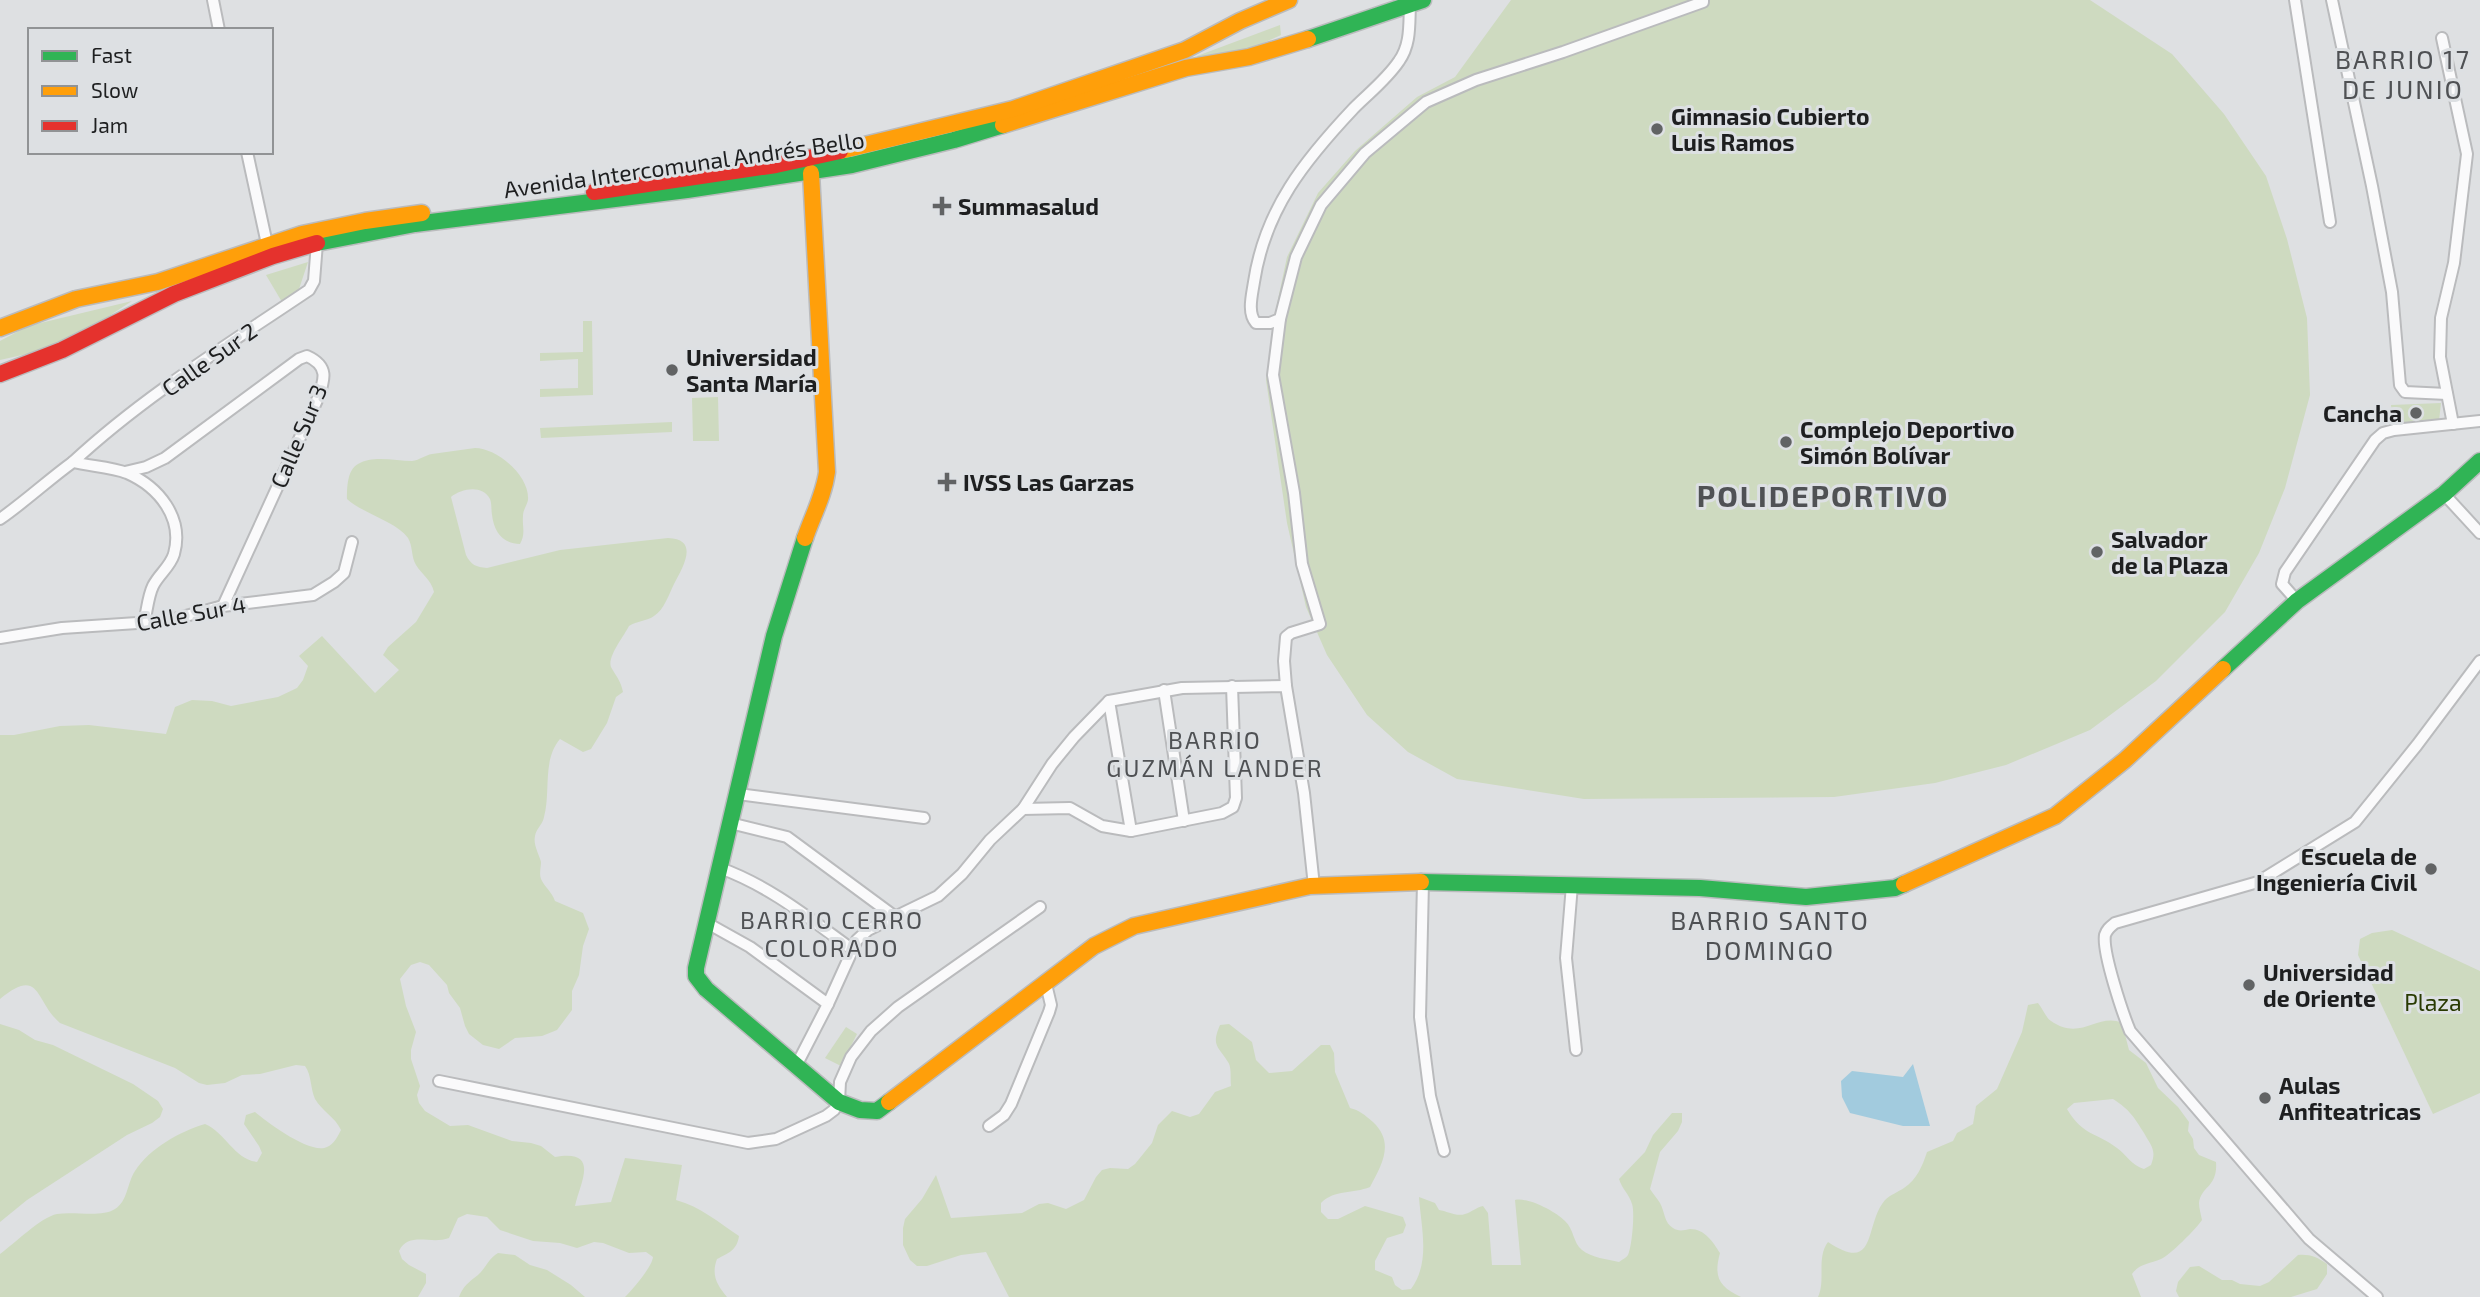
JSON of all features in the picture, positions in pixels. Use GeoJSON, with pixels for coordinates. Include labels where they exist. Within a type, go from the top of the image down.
{"type":"FeatureCollection","features":[{"type":"Feature","properties":{"kind":"street"},"geometry":{"type":"LineString","coordinates":[[213,0],[219,28]]}},
{"type":"Feature","properties":{"kind":"street","name":"Avenida Intercomunal Andrés Bello"},"geometry":{"type":"LineString","coordinates":[[0,328],[76,299],[158,282],[267,244],[316,231],[385,217],[585,194],[776,165],[1013,109],[1185,50],[1240,21],[1289,0]]}},
{"type":"Feature","properties":{"kind":"street"},"geometry":{"type":"LineString","coordinates":[[1314,886],[1304,793],[1284,661],[1286,637],[1320,624],[1302,565],[1294,493],[1273,375],[1280,319],[1296,257],[1321,205],[1365,153],[1426,102],[1476,80],[1703,0]]}},
{"type":"Feature","properties":{"kind":"street"},"geometry":{"type":"LineString","coordinates":[[2295,0],[2330,222]]}},
{"type":"Feature","properties":{"kind":"street"},"geometry":{"type":"LineString","coordinates":[[2332,0],[2389,279],[2400,385],[2406,392],[2446,394]]}},
{"type":"Feature","properties":{"kind":"street"},"geometry":{"type":"LineString","coordinates":[[1280,319],[1263,324],[1256,323],[1251,318],[1257,264],[1269,225],[1286,190],[1305,165],[1345,118],[1399,62],[1407,46],[1416,2]]}},
{"type":"Feature","properties":{"kind":"street","name":"Avenida Intercomunal Andrés Bello"},"geometry":{"type":"LineString","coordinates":[[0,374],[62,350],[165,298],[317,243],[456,218],[811,173],[954,140],[1173,71],[1277,49],[1416,2]]}},
{"type":"Feature","properties":{"kind":"street"},"geometry":{"type":"LineString","coordinates":[[2442,38],[2467,153],[2454,263],[2441,318],[2440,357],[2453,424]]}},
{"type":"Feature","properties":{"kind":"street"},"geometry":{"type":"LineString","coordinates":[[247,154],[267,244]]}},
{"type":"Feature","properties":{"kind":"street"},"geometry":{"type":"LineString","coordinates":[[811,173],[827,472],[824,492],[815,508],[774,636],[695,968],[700,983],[796,1066],[839,1102],[860,1110],[877,1111],[1094,946],[1134,926],[1314,886],[1423,882],[1535,883],[1700,888],[1805,897],[1895,887],[2055,816],[2125,760],[2297,601],[2444,494],[2480,461]]}},
{"type":"Feature","properties":{"kind":"street","name":"Calle Sur 2"},"geometry":{"type":"LineString","coordinates":[[0,519],[25,502],[122,420],[309,290],[314,281],[317,243]]}},
{"type":"Feature","properties":{"kind":"street","name":"Calle Sur 3"},"geometry":{"type":"LineString","coordinates":[[125,472],[146,467],[165,458],[299,359],[307,356],[315,359],[322,368],[325,380],[318,398],[223,606]]}},
{"type":"Feature","properties":{"kind":"street"},"geometry":{"type":"LineString","coordinates":[[2297,601],[2282,584],[2286,572],[2375,440],[2383,433],[2394,430],[2480,421]]}},
{"type":"Feature","properties":{"kind":"street"},"geometry":{"type":"LineString","coordinates":[[73,462],[125,472],[161,498],[173,514],[177,537],[173,557],[153,586],[144,623]]}},
{"type":"Feature","properties":{"kind":"street"},"geometry":{"type":"LineString","coordinates":[[2444,494],[2480,533]]}},
{"type":"Feature","properties":{"kind":"street","name":"Calle Sur 4"},"geometry":{"type":"LineString","coordinates":[[0,638],[62,628],[167,621],[223,606],[313,595],[344,573],[352,542]]}},
{"type":"Feature","properties":{"kind":"street"},"geometry":{"type":"LineString","coordinates":[[2377,1297],[2309,1239],[2130,1031],[2117,995],[2104,939],[2107,929],[2115,923],[2258,882],[2355,822],[2480,661]]}},
{"type":"Feature","properties":{"kind":"street"},"geometry":{"type":"LineString","coordinates":[[1023,809],[1070,808],[1102,826],[1131,831],[1222,813],[1233,807],[1236,798],[1232,686]]}},
{"type":"Feature","properties":{"kind":"street"},"geometry":{"type":"LineString","coordinates":[[796,1066],[857,940],[868,930],[938,896],[962,874],[990,840],[1023,809],[1066,746],[1109,701],[1164,690],[1286,686]]}},
{"type":"Feature","properties":{"kind":"street"},"geometry":{"type":"LineString","coordinates":[[1164,690],[1184,821]]}},
{"type":"Feature","properties":{"kind":"street"},"geometry":{"type":"LineString","coordinates":[[1109,701],[1131,831]]}},
{"type":"Feature","properties":{"kind":"street"},"geometry":{"type":"LineString","coordinates":[[738,793],[924,818]]}},
{"type":"Feature","properties":{"kind":"street"},"geometry":{"type":"LineString","coordinates":[[730,823],[787,837],[894,916]]}},
{"type":"Feature","properties":{"kind":"street"},"geometry":{"type":"LineString","coordinates":[[720,868],[746,877],[779,896],[853,950]]}},
{"type":"Feature","properties":{"kind":"street"},"geometry":{"type":"LineString","coordinates":[[1423,882],[1420,1017],[1430,1096],[1444,1151]]}},
{"type":"Feature","properties":{"kind":"street"},"geometry":{"type":"LineString","coordinates":[[1572,885],[1566,958],[1576,1050]]}},
{"type":"Feature","properties":{"kind":"street"},"geometry":{"type":"LineString","coordinates":[[439,1081],[748,1143],[776,1139],[826,1116],[839,1102],[840,1082],[851,1057],[872,1031],[898,1007],[1041,907]]}},
{"type":"Feature","properties":{"kind":"street"},"geometry":{"type":"LineString","coordinates":[[707,923],[750,947],[828,1004]]}},
{"type":"Feature","properties":{"kind":"street"},"geometry":{"type":"LineString","coordinates":[[989,1126],[1004,1115],[1012,1104],[1049,1012],[1051,1005],[1046,984]]}},
{"type":"Feature","properties":{"kind":"green space","name":"Complejo Deportivo Simón Bolívar"},"geometry":{"type":"Polygon","coordinates":[[[1511,0],[2090,0],[2172,54],[2224,114],[2266,176],[2287,239],[2307,318],[2310,395],[2285,488],[2259,553],[2225,612],[2156,681],[2090,730],[2006,765],[1935,783],[1834,797],[1584,799],[1457,779],[1408,752],[1367,715],[1327,655],[1306,607],[1287,523],[1266,380],[1275,313],[1287,257],[1318,193],[1355,151],[1417,97],[1455,77],[1511,0]]]}},
{"type":"Feature","properties":{"kind":"green space"},"geometry":{"type":"Polygon","coordinates":[[[1280,25],[1281,35],[1246,51],[1200,61],[1197,56],[1280,25]]]}},
{"type":"Feature","properties":{"kind":"green space"},"geometry":{"type":"Polygon","coordinates":[[[308,262],[299,289],[282,302],[266,275],[308,262]]]}},
{"type":"Feature","properties":{"kind":"green space"},"geometry":{"type":"Polygon","coordinates":[[[132,301],[92,327],[49,349],[0,360],[0,341],[28,326],[132,301]]]}},
{"type":"Feature","properties":{"kind":"green space"},"geometry":{"type":"Polygon","coordinates":[[[583,321],[592,321],[593,395],[540,397],[540,389],[578,388],[578,359],[540,361],[540,353],[583,352],[583,321]]]}},
{"type":"Feature","properties":{"kind":"green space"},"geometry":{"type":"Polygon","coordinates":[[[718,397],[719,441],[693,441],[692,398],[718,397]]]}},
{"type":"Feature","properties":{"kind":"green space","name":"Cancha"},"geometry":{"type":"Polygon","coordinates":[[[2441,403],[2439,421],[2393,428],[2391,405],[2441,403]]]}},
{"type":"Feature","properties":{"kind":"green space"},"geometry":{"type":"Polygon","coordinates":[[[672,422],[672,432],[541,438],[540,428],[672,422]]]}},
{"type":"Feature","properties":{"kind":"green space"},"geometry":{"type":"Polygon","coordinates":[[[475,448],[493,453],[510,465],[524,482],[528,500],[523,514],[520,544],[509,542],[497,532],[491,501],[482,491],[471,489],[451,497],[466,555],[474,565],[487,568],[560,550],[668,538],[684,543],[686,555],[661,610],[651,618],[629,626],[614,652],[610,663],[623,692],[616,697],[607,723],[591,749],[583,752],[560,739],[551,757],[546,807],[535,839],[541,862],[540,877],[555,901],[583,913],[589,929],[583,946],[579,975],[572,991],[572,1010],[557,1030],[542,1036],[515,1038],[499,1049],[483,1045],[469,1034],[460,1008],[449,993],[447,985],[429,965],[420,962],[411,965],[400,979],[416,1032],[411,1059],[420,1086],[417,1095],[419,1103],[425,1111],[450,1126],[468,1125],[512,1141],[541,1146],[555,1157],[578,1158],[583,1163],[584,1170],[575,1206],[611,1202],[625,1158],[682,1165],[676,1200],[701,1211],[739,1236],[734,1248],[717,1259],[715,1265],[716,1280],[727,1297],[625,1297],[642,1278],[652,1261],[653,1257],[646,1252],[629,1253],[594,1242],[577,1248],[560,1243],[533,1241],[500,1230],[487,1217],[467,1214],[458,1218],[449,1238],[414,1240],[403,1245],[399,1251],[402,1259],[409,1265],[426,1274],[426,1283],[418,1297],[0,1297],[0,1254],[51,1216],[64,1213],[95,1214],[115,1209],[125,1197],[132,1176],[141,1163],[157,1148],[185,1131],[205,1124],[219,1133],[242,1156],[257,1162],[262,1153],[244,1124],[246,1115],[255,1112],[290,1137],[320,1148],[332,1144],[341,1130],[315,1099],[305,1066],[296,1065],[260,1074],[242,1075],[225,1083],[207,1085],[175,1068],[60,1023],[36,990],[30,986],[23,985],[13,989],[0,999],[0,735],[60,726],[89,725],[166,734],[175,707],[192,700],[231,706],[278,697],[297,688],[308,666],[299,656],[322,636],[375,693],[399,670],[383,655],[388,647],[416,622],[434,592],[429,580],[416,565],[410,541],[403,532],[347,499],[350,475],[354,467],[364,461],[412,461],[432,454],[475,448]]]}},
{"type":"Feature","properties":{"kind":"green space","name":"Plaza"},"geometry":{"type":"Polygon","coordinates":[[[2392,930],[2480,971],[2480,1093],[2433,1114],[2358,955],[2360,939],[2372,933],[2392,930]]]}},
{"type":"Feature","properties":{"kind":"green space"},"geometry":{"type":"Polygon","coordinates":[[[2038,1003],[2051,1021],[2071,1029],[2105,1021],[2122,1023],[2129,1050],[2146,1063],[2158,1088],[2189,1122],[2188,1131],[2194,1148],[2199,1155],[2216,1162],[2214,1177],[2200,1197],[2202,1220],[2170,1253],[2135,1270],[2132,1274],[2141,1297],[1818,1297],[1824,1248],[1828,1242],[1844,1251],[1855,1253],[1862,1250],[1885,1200],[1912,1181],[1927,1152],[1953,1141],[1957,1133],[1973,1124],[1976,1106],[1997,1089],[2022,1032],[2028,1005],[2038,1003]],[[2113,1099],[2074,1103],[2067,1109],[2084,1129],[2109,1143],[2144,1169],[2151,1165],[2152,1148],[2128,1110],[2113,1099]]]}},
{"type":"Feature","properties":{"kind":"green space"},"geometry":{"type":"Polygon","coordinates":[[[0,1024],[53,1045],[133,1084],[158,1101],[163,1109],[160,1117],[152,1123],[127,1135],[27,1200],[0,1222],[0,1024]]]}},
{"type":"Feature","properties":{"kind":"green space"},"geometry":{"type":"Polygon","coordinates":[[[1229,1024],[1252,1042],[1256,1060],[1269,1073],[1292,1071],[1321,1045],[1330,1045],[1334,1053],[1335,1072],[1350,1108],[1373,1122],[1384,1138],[1385,1146],[1382,1162],[1370,1187],[1326,1199],[1321,1203],[1321,1212],[1328,1219],[1338,1219],[1365,1206],[1403,1217],[1406,1225],[1403,1233],[1387,1238],[1375,1261],[1375,1270],[1392,1277],[1395,1285],[1402,1290],[1411,1289],[1421,1267],[1423,1244],[1419,1197],[1435,1203],[1439,1210],[1462,1215],[1483,1206],[1488,1213],[1492,1265],[1521,1265],[1515,1200],[1541,1206],[1561,1217],[1568,1224],[1579,1247],[1586,1253],[1619,1262],[1629,1251],[1633,1208],[1619,1179],[1645,1152],[1653,1135],[1672,1113],[1682,1113],[1678,1131],[1660,1152],[1650,1189],[1660,1203],[1670,1226],[1677,1230],[1700,1231],[1711,1241],[1720,1253],[1717,1269],[1720,1281],[1741,1297],[1009,1297],[986,1252],[961,1255],[927,1266],[917,1266],[910,1260],[903,1245],[905,1219],[922,1199],[936,1175],[951,1218],[1022,1213],[1039,1204],[1048,1203],[1066,1209],[1084,1200],[1102,1170],[1128,1169],[1135,1164],[1152,1143],[1158,1125],[1172,1111],[1190,1117],[1199,1114],[1215,1092],[1231,1086],[1229,1064],[1216,1042],[1220,1025],[1229,1024]]]}},
{"type":"Feature","properties":{"kind":"green space"},"geometry":{"type":"Polygon","coordinates":[[[846,1027],[857,1034],[841,1066],[825,1058],[846,1027]]]}},
{"type":"Feature","properties":{"kind":"green space"},"geometry":{"type":"Polygon","coordinates":[[[498,1253],[515,1255],[530,1265],[547,1270],[585,1297],[459,1297],[467,1284],[498,1253]]]}},
{"type":"Feature","properties":{"kind":"green space"},"geometry":{"type":"Polygon","coordinates":[[[2298,1255],[2313,1257],[2327,1264],[2327,1274],[2317,1289],[2291,1297],[2179,1297],[2176,1291],[2178,1282],[2190,1267],[2199,1266],[2222,1280],[2260,1286],[2269,1282],[2298,1255]]]}},
{"type":"Feature","properties":{"kind":"water"},"geometry":{"type":"Polygon","coordinates":[[[1913,1064],[1930,1126],[1903,1126],[1850,1113],[1842,1097],[1841,1081],[1852,1071],[1903,1077],[1913,1064]]]}},
{"type":"Feature","properties":{"kind":"traffic: fast"},"geometry":{"type":"LineString","coordinates":[[1308,39],[1423,0]]}},
{"type":"Feature","properties":{"kind":"traffic: fast"},"geometry":{"type":"LineString","coordinates":[[317,243],[415,224],[687,190],[852,165],[1003,125]]}},
{"type":"Feature","properties":{"kind":"traffic: fast"},"geometry":{"type":"LineString","coordinates":[[2223,669],[2297,601],[2444,494],[2480,461]]}},
{"type":"Feature","properties":{"kind":"traffic: fast"},"geometry":{"type":"LineString","coordinates":[[805,538],[774,636],[696,976],[706,989],[839,1102],[860,1110],[877,1111],[889,1102]]}},
{"type":"Feature","properties":{"kind":"traffic: fast"},"geometry":{"type":"LineString","coordinates":[[1421,882],[1700,888],[1806,897],[1895,888],[1904,884]]}},
{"type":"Feature","properties":{"kind":"traffic: slow"},"geometry":{"type":"LineString","coordinates":[[840,151],[1013,109],[1185,50],[1240,21],[1289,0]]}},
{"type":"Feature","properties":{"kind":"traffic: slow"},"geometry":{"type":"LineString","coordinates":[[1003,125],[1186,68],[1249,57],[1308,39]]}},
{"type":"Feature","properties":{"kind":"traffic: slow"},"geometry":{"type":"LineString","coordinates":[[805,538],[821,497],[827,472],[811,173]]}},
{"type":"Feature","properties":{"kind":"traffic: slow"},"geometry":{"type":"LineString","coordinates":[[0,328],[76,299],[158,282],[302,234],[422,213]]}},
{"type":"Feature","properties":{"kind":"traffic: slow"},"geometry":{"type":"LineString","coordinates":[[1904,884],[2055,816],[2125,760],[2223,669]]}},
{"type":"Feature","properties":{"kind":"traffic: slow"},"geometry":{"type":"LineString","coordinates":[[889,1102],[1094,946],[1134,926],[1310,886],[1421,882]]}},
{"type":"Feature","properties":{"kind":"traffic: jam"},"geometry":{"type":"LineString","coordinates":[[594,192],[776,165],[840,151]]}},
{"type":"Feature","properties":{"kind":"traffic: jam"},"geometry":{"type":"LineString","coordinates":[[0,374],[62,350],[174,294],[273,256],[317,243]]}},
{"type":"Feature","properties":{"kind":"place","name":"Gimnasio Cubierto Luis Ramos"},"geometry":{"type":"Point","coordinates":[1657,129]}},
{"type":"Feature","properties":{"kind":"place","name":"Summasalud"},"geometry":{"type":"Point","coordinates":[942,206]}},
{"type":"Feature","properties":{"kind":"place","name":"Universidad Santa María"},"geometry":{"type":"Point","coordinates":[672,370]}},
{"type":"Feature","properties":{"kind":"place","name":"Cancha"},"geometry":{"type":"Point","coordinates":[2416,413]}},
{"type":"Feature","properties":{"kind":"place","name":"Complejo Deportivo Simón Bolívar"},"geometry":{"type":"Point","coordinates":[1786,442]}},
{"type":"Feature","properties":{"kind":"place","name":"IVSS Las Garzas"},"geometry":{"type":"Point","coordinates":[947,482]}},
{"type":"Feature","properties":{"kind":"place","name":"Salvador de la Plaza"},"geometry":{"type":"Point","coordinates":[2097,552]}},
{"type":"Feature","properties":{"kind":"place","name":"Escuela de Ingeniería Civil"},"geometry":{"type":"Point","coordinates":[2431,869]}},
{"type":"Feature","properties":{"kind":"place","name":"Universidad de Oriente"},"geometry":{"type":"Point","coordinates":[2249,985]}},
{"type":"Feature","properties":{"kind":"place","name":"Aulas Anfiteatricas"},"geometry":{"type":"Point","coordinates":[2265,1098]}},
{"type":"Feature","properties":{"kind":"district","name":"BARRIO 17 DE JUNIO"},"geometry":{"type":"Point","coordinates":[2403,73]}},
{"type":"Feature","properties":{"kind":"district","name":"POLIDEPORTIVO"},"geometry":{"type":"Point","coordinates":[1823,495]}},
{"type":"Feature","properties":{"kind":"district","name":"BARRIO GUZMÁN LANDER"},"geometry":{"type":"Point","coordinates":[1215,753]}},
{"type":"Feature","properties":{"kind":"district","name":"BARRIO CERRO COLORADO"},"geometry":{"type":"Point","coordinates":[832,933]}},
{"type":"Feature","properties":{"kind":"district","name":"BARRIO SANTO DOMINGO"},"geometry":{"type":"Point","coordinates":[1770,934]}}]}
